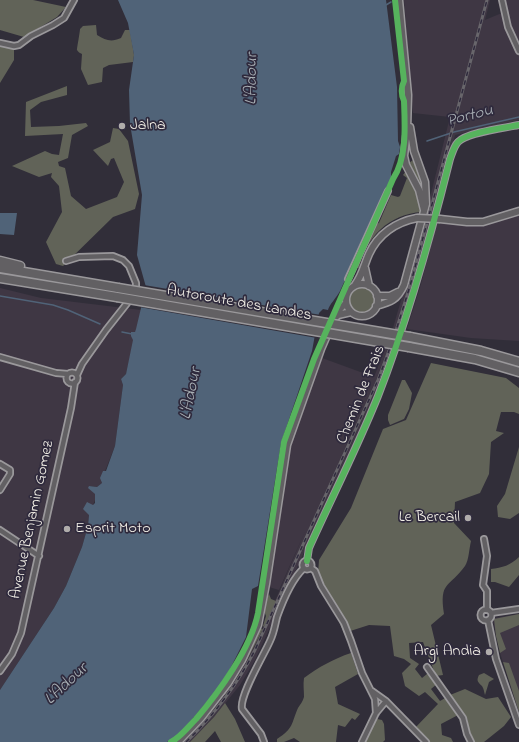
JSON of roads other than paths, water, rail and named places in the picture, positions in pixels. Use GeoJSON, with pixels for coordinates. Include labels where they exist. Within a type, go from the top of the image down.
{"type":"FeatureCollection","features":[{"type":"Feature","properties":{"kind":"highway"},"geometry":{"type":"LineString","coordinates":[[0,261],[37,270],[87,278],[100,285]]}},
{"type":"Feature","properties":{"kind":"highway","name":"Autoroute des Landes"},"geometry":{"type":"LineString","coordinates":[[0,268],[460,346],[519,362]]}},
{"type":"Feature","properties":{"kind":"highway","name":"Autoroute des Landes"},"geometry":{"type":"LineString","coordinates":[[0,278],[409,347],[475,359],[519,372]]}},
{"type":"Feature","properties":{"kind":"highway"},"geometry":{"type":"LineString","coordinates":[[502,357],[519,358]]}},
{"type":"Feature","properties":{"kind":"main road"},"geometry":{"type":"LineString","coordinates":[[399,0],[408,95],[408,118],[404,156],[406,165],[419,190],[424,210]]}},
{"type":"Feature","properties":{"kind":"main road"},"geometry":{"type":"LineString","coordinates":[[376,306],[393,300],[400,295],[426,204],[425,182],[414,151],[408,118]]}},
{"type":"Feature","properties":{"kind":"main road"},"geometry":{"type":"LineString","coordinates":[[356,285],[365,267],[369,253],[381,237],[399,224],[417,218],[483,222],[519,211]]}},
{"type":"Feature","properties":{"kind":"main road"},"geometry":{"type":"LineString","coordinates":[[365,267],[369,286]]}},
{"type":"Feature","properties":{"kind":"main road"},"geometry":{"type":"LineString","coordinates":[[365,284],[369,286],[373,288],[377,296],[376,306],[374,310],[365,316],[356,315],[351,312],[346,303],[346,294],[356,285],[365,284]]}},
{"type":"Feature","properties":{"kind":"main road"},"geometry":{"type":"LineString","coordinates":[[377,296],[390,296],[401,291]]}},
{"type":"Feature","properties":{"kind":"main road"},"geometry":{"type":"LineString","coordinates":[[178,742],[201,718],[232,678],[258,625],[266,584],[287,445],[321,349],[337,312],[346,303]]}},
{"type":"Feature","properties":{"kind":"main road"},"geometry":{"type":"LineString","coordinates":[[334,319],[338,315],[351,312]]}},
{"type":"Feature","properties":{"kind":"street"},"geometry":{"type":"LineString","coordinates":[[0,43],[14,46],[19,45],[31,36],[64,18],[74,0]]}},
{"type":"Feature","properties":{"kind":"street"},"geometry":{"type":"LineString","coordinates":[[502,0],[508,27],[519,51]]}},
{"type":"Feature","properties":{"kind":"street","name":"Chemin de Frais"},"geometry":{"type":"LineString","coordinates":[[264,742],[261,734],[242,708],[241,704],[244,694],[274,633],[283,603],[297,575],[304,568],[304,563],[307,561],[309,548],[378,396],[408,310],[431,235],[450,159],[457,143],[463,138],[519,125]]}},
{"type":"Feature","properties":{"kind":"street"},"geometry":{"type":"LineString","coordinates":[[348,279],[388,191]]}},
{"type":"Feature","properties":{"kind":"street"},"geometry":{"type":"LineString","coordinates":[[66,261],[79,257],[113,256],[123,260],[129,266],[136,283],[136,290],[126,306],[106,330],[82,364],[71,376]]}},
{"type":"Feature","properties":{"kind":"street"},"geometry":{"type":"LineString","coordinates":[[0,357],[71,376]]}},
{"type":"Feature","properties":{"kind":"street"},"geometry":{"type":"LineString","coordinates":[[71,376],[74,394]]}},
{"type":"Feature","properties":{"kind":"street","name":"Avenue Benjamin Gomez"},"geometry":{"type":"LineString","coordinates":[[0,671],[12,654],[21,633],[74,394],[75,382],[71,376]]}},
{"type":"Feature","properties":{"kind":"street"},"geometry":{"type":"LineString","coordinates":[[0,464],[10,470],[10,474],[0,490]]}},
{"type":"Feature","properties":{"kind":"street"},"geometry":{"type":"LineString","coordinates":[[0,530],[39,556]]}},
{"type":"Feature","properties":{"kind":"street"},"geometry":{"type":"LineString","coordinates":[[484,539],[487,556],[483,585],[487,591],[491,617],[488,620],[496,659],[519,725]]}},
{"type":"Feature","properties":{"kind":"street"},"geometry":{"type":"LineString","coordinates":[[307,561],[311,563],[311,568],[315,571],[321,586],[344,623],[352,640],[362,673],[375,698],[376,713]]}},
{"type":"Feature","properties":{"kind":"street"},"geometry":{"type":"LineString","coordinates":[[304,568],[308,570],[311,568]]}},
{"type":"Feature","properties":{"kind":"street"},"geometry":{"type":"LineString","coordinates":[[488,620],[484,620],[479,616],[482,611],[519,609]]}},
{"type":"Feature","properties":{"kind":"street"},"geometry":{"type":"LineString","coordinates":[[427,667],[463,718],[467,734],[471,742]]}},
{"type":"Feature","properties":{"kind":"street"},"geometry":{"type":"LineString","coordinates":[[372,691],[386,701],[426,742]]}},
{"type":"Feature","properties":{"kind":"street"},"geometry":{"type":"LineString","coordinates":[[362,742],[376,713],[386,701]]}},
{"type":"Feature","properties":{"kind":"water","name":"L'Adour"},"geometry":{"type":"Polygon","coordinates":[[[118,0],[386,0],[397,87],[398,141],[400,147],[399,154],[396,156],[391,172],[391,179],[340,291],[328,310],[323,309],[319,313],[312,351],[281,443],[258,586],[252,589],[246,637],[230,669],[216,691],[178,736],[167,742],[0,742],[0,690],[54,608],[66,586],[82,547],[88,526],[89,515],[83,509],[87,502],[93,505],[95,503],[95,494],[88,488],[89,486],[97,487],[102,483],[100,478],[103,471],[106,471],[115,446],[123,385],[121,379],[126,374],[133,340],[131,332],[135,332],[136,329],[146,287],[137,255],[142,195],[130,124],[129,90],[134,55],[128,23],[118,0]]]}},
{"type":"Feature","properties":{"kind":"water"},"geometry":{"type":"Polygon","coordinates":[[[0,213],[17,213],[14,235],[0,234],[0,213]]]}},
{"type":"Feature","properties":{"kind":"waterway"},"geometry":{"type":"LineString","coordinates":[[386,5],[391,2]]}},
{"type":"Feature","properties":{"kind":"waterway","name":"Portou"},"geometry":{"type":"LineString","coordinates":[[427,141],[454,132],[519,117]]}},
{"type":"Feature","properties":{"kind":"waterway"},"geometry":{"type":"LineString","coordinates":[[0,296],[53,305],[100,324]]}},
{"type":"Feature","properties":{"kind":"waterway"},"geometry":{"type":"LineString","coordinates":[[122,332],[132,334]]}},
{"type":"Feature","properties":{"kind":"railway"},"geometry":{"type":"LineString","coordinates":[[186,742],[224,699],[241,675],[255,650],[378,380],[394,337],[410,286],[487,0]]}},
{"type":"Feature","properties":{"kind":"place","name":"Jalna"},"geometry":{"type":"Point","coordinates":[122,126]}},
{"type":"Feature","properties":{"kind":"place","name":"Le Bercail"},"geometry":{"type":"Point","coordinates":[468,518]}},
{"type":"Feature","properties":{"kind":"place","name":"Esprit Moto"},"geometry":{"type":"Point","coordinates":[67,529]}},
{"type":"Feature","properties":{"kind":"place","name":"Argi Andia"},"geometry":{"type":"Point","coordinates":[489,652]}}]}
